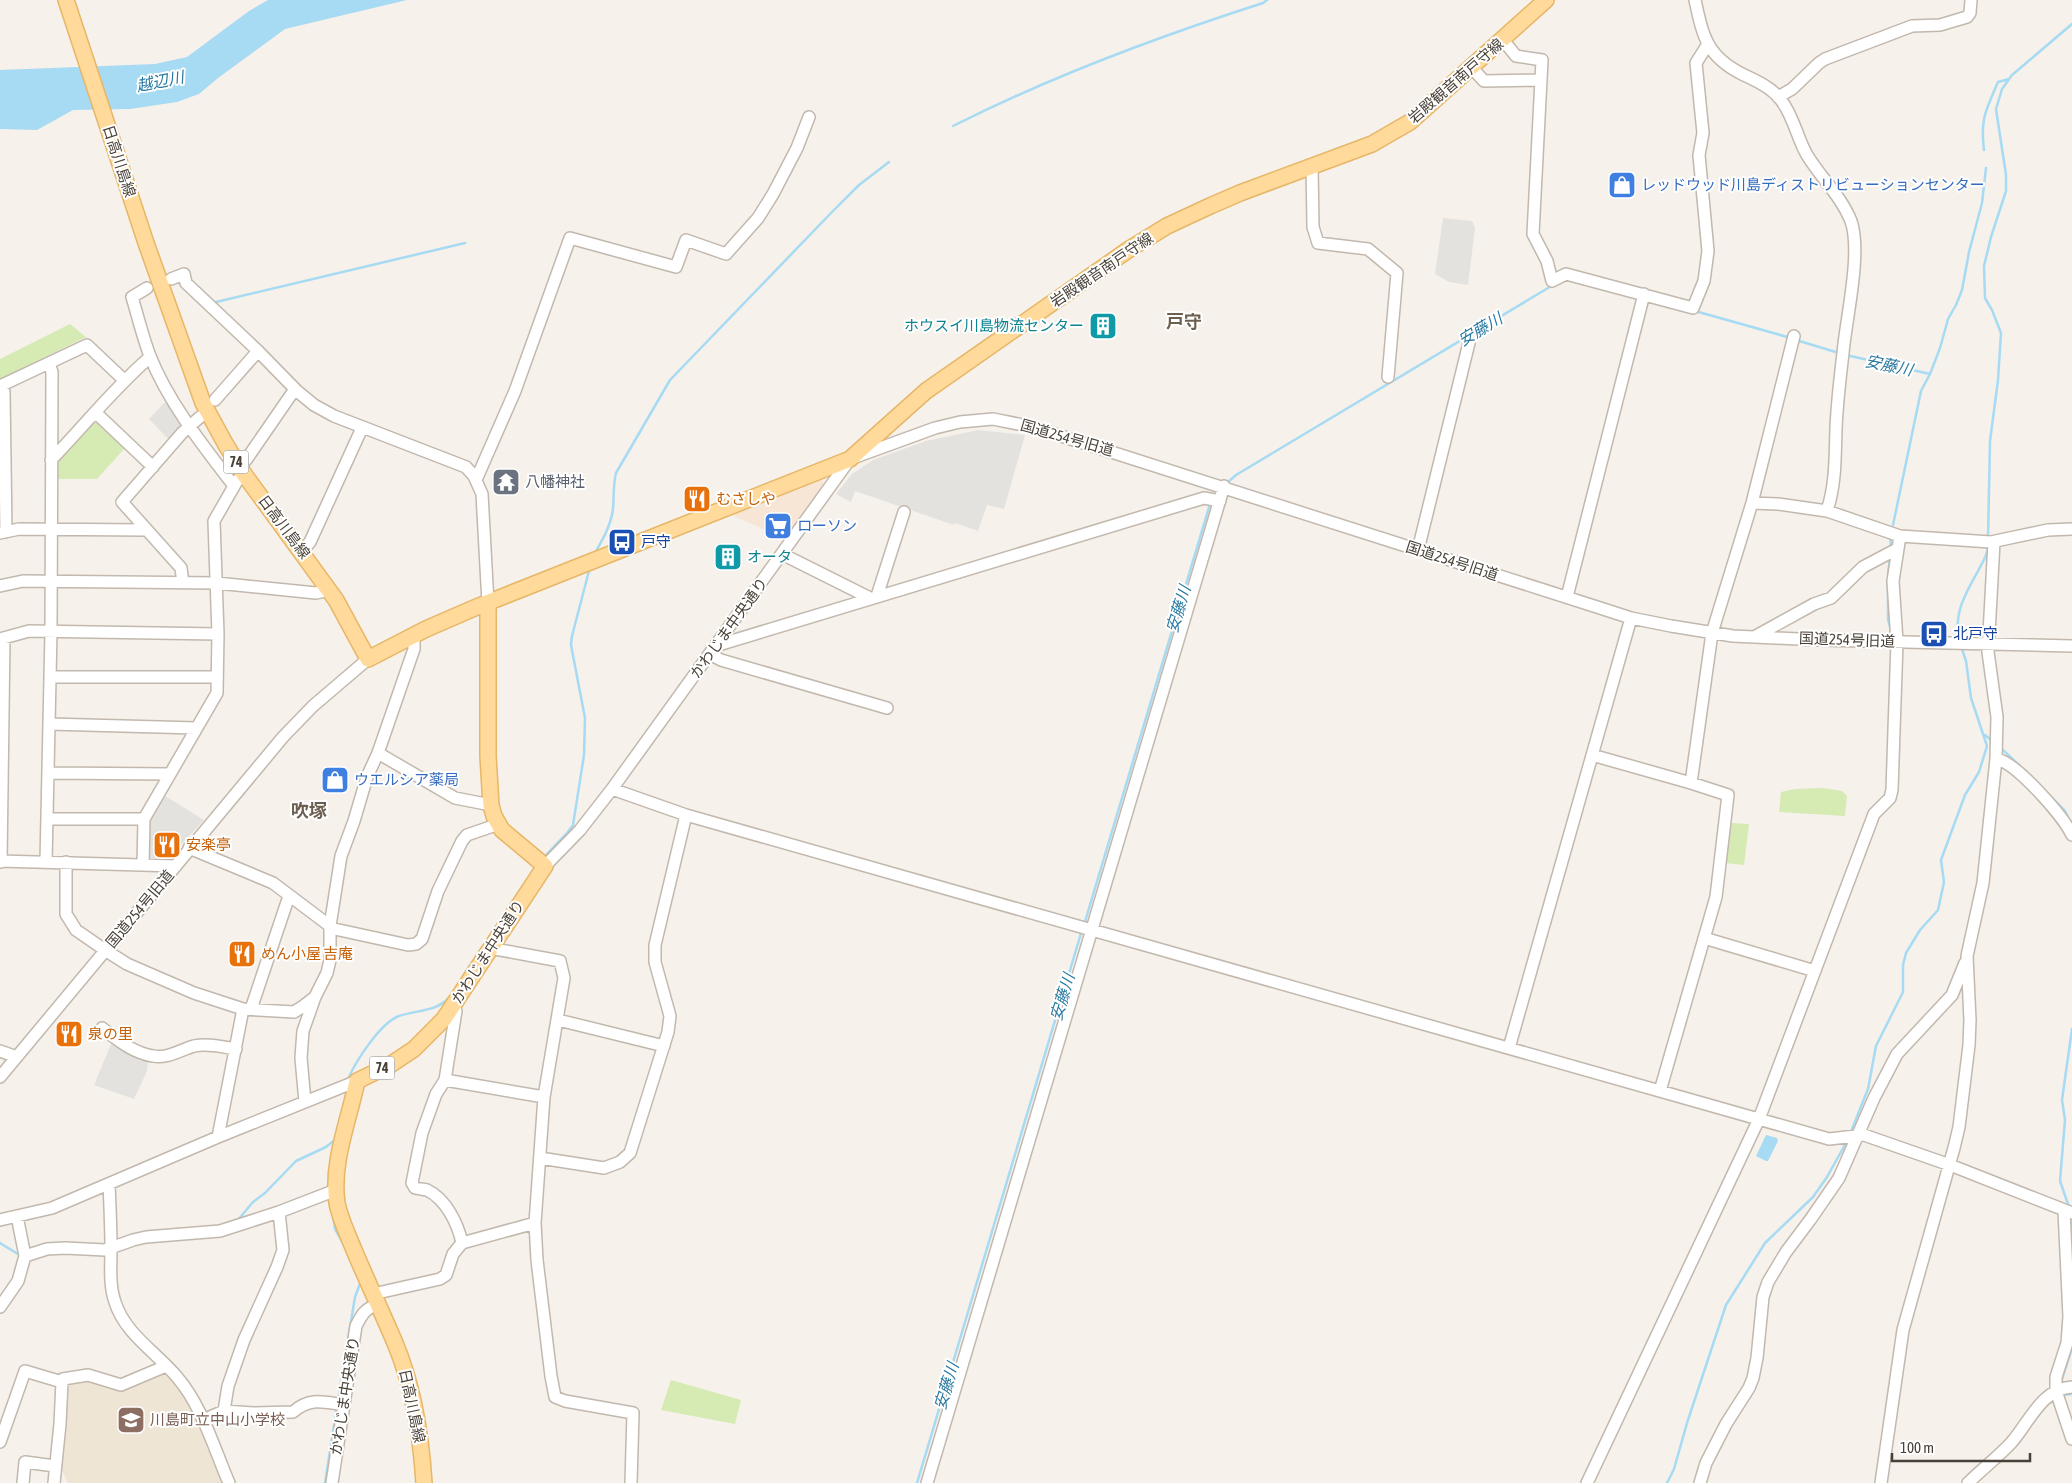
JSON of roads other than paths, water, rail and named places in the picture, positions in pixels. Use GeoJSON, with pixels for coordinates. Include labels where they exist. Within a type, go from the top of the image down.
{"type":"FeatureCollection","features":[{"type":"Feature","properties":{"kind":"main road","name":"日高川島線"},"geometry":{"type":"LineString","coordinates":[[66,0],[146,243],[203,403],[226,445],[245,467],[330,590],[368,659]]}},
{"type":"Feature","properties":{"kind":"main road","name":"岩殿観音南戸守線"},"geometry":{"type":"LineString","coordinates":[[488,603],[850,459],[926,392],[1128,250],[1167,226],[1240,193],[1372,144],[1410,122],[1546,0]]}},
{"type":"Feature","properties":{"kind":"main road"},"geometry":{"type":"LineString","coordinates":[[368,659],[414,635],[488,603],[488,748],[491,805],[499,824],[521,848],[545,866]]}},
{"type":"Feature","properties":{"kind":"main road","name":"かわじま中央通り"},"geometry":{"type":"LineString","coordinates":[[357,1081],[414,1049],[438,1025],[454,1004],[545,866]]}},
{"type":"Feature","properties":{"kind":"main road","name":"74"},"geometry":{"type":"LineString","coordinates":[[357,1081],[337,1167],[337,1204],[375,1299]]}},
{"type":"Feature","properties":{"kind":"main road","name":"日高川島線"},"geometry":{"type":"LineString","coordinates":[[375,1299],[409,1380],[421,1438],[424,1483]]}},
{"type":"Feature","properties":{"kind":"street"},"geometry":{"type":"LineString","coordinates":[[1694,0],[1704,39],[1717,57],[1740,73],[1762,83],[1778,97],[1787,109],[1808,156],[1838,196],[1851,222],[1855,250],[1842,360],[1836,429],[1835,477],[1827,511]]}},
{"type":"Feature","properties":{"kind":"street"},"geometry":{"type":"LineString","coordinates":[[1778,97],[1792,89],[1825,59],[1912,26],[1940,25],[1967,17],[1970,13],[1971,0]]}},
{"type":"Feature","properties":{"kind":"street"},"geometry":{"type":"LineString","coordinates":[[1503,40],[1516,56],[1542,60],[1533,234],[1547,261],[1552,281],[1566,274],[1693,308],[1704,282],[1708,250],[1699,155],[1702,133],[1696,63],[1708,44]]}},
{"type":"Feature","properties":{"kind":"street"},"geometry":{"type":"LineString","coordinates":[[1472,68],[1484,80],[1541,80]]}},
{"type":"Feature","properties":{"kind":"street"},"geometry":{"type":"LineString","coordinates":[[476,480],[515,391],[570,238],[676,267],[686,240],[726,254],[758,218],[773,194],[798,148],[810,117]]}},
{"type":"Feature","properties":{"kind":"street"},"geometry":{"type":"LineString","coordinates":[[1312,166],[1313,227],[1318,244],[1368,249],[1397,272],[1388,376]]}},
{"type":"Feature","properties":{"kind":"street"},"geometry":{"type":"LineString","coordinates":[[171,279],[184,274],[186,283],[295,389],[314,405],[362,428],[466,467],[476,480],[482,494],[488,603]]}},
{"type":"Feature","properties":{"kind":"street"},"geometry":{"type":"LineString","coordinates":[[147,288],[132,298],[150,357],[170,394],[234,486]]}},
{"type":"Feature","properties":{"kind":"street"},"geometry":{"type":"LineString","coordinates":[[1567,597],[1644,294]]}},
{"type":"Feature","properties":{"kind":"street"},"geometry":{"type":"LineString","coordinates":[[1691,783],[1712,633],[1752,503],[1794,336]]}},
{"type":"Feature","properties":{"kind":"street"},"geometry":{"type":"LineString","coordinates":[[1418,550],[1469,343]]}},
{"type":"Feature","properties":{"kind":"street"},"geometry":{"type":"LineString","coordinates":[[124,380],[87,345],[1,386],[4,392],[3,532],[19,529],[146,530]]}},
{"type":"Feature","properties":{"kind":"street"},"geometry":{"type":"LineString","coordinates":[[214,400],[258,351]]}},
{"type":"Feature","properties":{"kind":"street"},"geometry":{"type":"LineString","coordinates":[[51,460],[96,414],[124,380],[150,357]]}},
{"type":"Feature","properties":{"kind":"street"},"geometry":{"type":"LineString","coordinates":[[46,862],[51,632],[52,372],[50,362]]}},
{"type":"Feature","properties":{"kind":"street"},"geometry":{"type":"LineString","coordinates":[[143,864],[144,819],[217,693],[218,634],[214,522],[245,467],[295,389]]}},
{"type":"Feature","properties":{"kind":"street"},"geometry":{"type":"LineString","coordinates":[[96,414],[153,467]]}},
{"type":"Feature","properties":{"kind":"street"},"geometry":{"type":"LineString","coordinates":[[183,583],[181,568],[122,502],[182,433],[200,417]]}},
{"type":"Feature","properties":{"kind":"street","name":"国道254号旧道"},"geometry":{"type":"LineString","coordinates":[[850,459],[935,428],[976,420],[992,419],[1033,427],[1224,486],[1632,618],[1712,633],[1755,637],[2072,646]]}},
{"type":"Feature","properties":{"kind":"street"},"geometry":{"type":"LineString","coordinates":[[302,551],[310,542],[362,428]]}},
{"type":"Feature","properties":{"kind":"street","name":"かわじま中央通り"},"geometry":{"type":"LineString","coordinates":[[545,866],[580,830],[612,789],[850,459]]}},
{"type":"Feature","properties":{"kind":"street"},"geometry":{"type":"LineString","coordinates":[[927,1483],[1224,486]]}},
{"type":"Feature","properties":{"kind":"street"},"geometry":{"type":"LineString","coordinates":[[887,708],[721,660],[712,650],[873,597],[1204,498],[1220,501]]}},
{"type":"Feature","properties":{"kind":"street"},"geometry":{"type":"LineString","coordinates":[[1752,503],[1778,504],[1827,511],[1900,536],[1994,542],[2048,530],[2072,529]]}},
{"type":"Feature","properties":{"kind":"street"},"geometry":{"type":"LineString","coordinates":[[873,597],[904,512]]}},
{"type":"Feature","properties":{"kind":"street"},"geometry":{"type":"LineString","coordinates":[[1587,1483],[1759,1119],[1874,814],[1890,798],[1892,790],[1896,642],[1893,582],[1900,536]]}},
{"type":"Feature","properties":{"kind":"street"},"geometry":{"type":"LineString","coordinates":[[1700,1483],[1706,1463],[1753,1378],[1757,1358],[1763,1296],[1768,1282],[1786,1252],[1839,1178],[1897,1054],[1952,995],[1968,956],[1983,882],[1996,759],[1997,717],[1988,652],[1990,645],[1994,542]]}},
{"type":"Feature","properties":{"kind":"street"},"geometry":{"type":"LineString","coordinates":[[1755,637],[1814,604],[1831,598],[1863,567],[1897,549]]}},
{"type":"Feature","properties":{"kind":"street"},"geometry":{"type":"LineString","coordinates":[[782,554],[873,597]]}},
{"type":"Feature","properties":{"kind":"street"},"geometry":{"type":"LineString","coordinates":[[0,586],[23,581],[217,583],[310,593],[330,590]]}},
{"type":"Feature","properties":{"kind":"street"},"geometry":{"type":"LineString","coordinates":[[1509,1048],[1632,618]]}},
{"type":"Feature","properties":{"kind":"street"},"geometry":{"type":"LineString","coordinates":[[176,866],[1,862],[2,639],[29,631],[218,634]]}},
{"type":"Feature","properties":{"kind":"street"},"geometry":{"type":"LineString","coordinates":[[305,1102],[301,1058],[305,1028],[315,997],[329,966],[330,927],[338,864],[343,846],[354,821],[367,777],[378,753],[414,649],[414,635]]}},
{"type":"Feature","properties":{"kind":"street","name":"国道254号旧道"},"geometry":{"type":"LineString","coordinates":[[0,1077],[283,736],[328,692],[368,659]]}},
{"type":"Feature","properties":{"kind":"street"},"geometry":{"type":"LineString","coordinates":[[50,677],[217,677]]}},
{"type":"Feature","properties":{"kind":"street"},"geometry":{"type":"LineString","coordinates":[[49,724],[196,728]]}},
{"type":"Feature","properties":{"kind":"street"},"geometry":{"type":"LineString","coordinates":[[378,753],[455,798],[491,805]]}},
{"type":"Feature","properties":{"kind":"street"},"geometry":{"type":"LineString","coordinates":[[1592,755],[1728,795],[1716,897],[1660,1091]]}},
{"type":"Feature","properties":{"kind":"street"},"geometry":{"type":"LineString","coordinates":[[1996,759],[2006,762],[2051,804],[2066,823],[2072,835]]}},
{"type":"Feature","properties":{"kind":"street"},"geometry":{"type":"LineString","coordinates":[[48,773],[169,774]]}},
{"type":"Feature","properties":{"kind":"street"},"geometry":{"type":"LineString","coordinates":[[612,789],[686,815],[1829,1139],[1864,1135],[1950,1165],[2068,1211],[2069,1317],[2067,1343],[2056,1377],[2056,1391],[2072,1439]]}},
{"type":"Feature","properties":{"kind":"street"},"geometry":{"type":"LineString","coordinates":[[540,1158],[604,1168],[620,1162],[630,1153],[664,1046],[670,1016],[655,962],[655,945],[686,815]]}},
{"type":"Feature","properties":{"kind":"street"},"geometry":{"type":"LineString","coordinates":[[47,819],[144,819]]}},
{"type":"Feature","properties":{"kind":"street"},"geometry":{"type":"LineString","coordinates":[[189,848],[273,883],[330,927],[408,945],[416,944],[422,939],[438,891],[462,841],[467,835],[499,824]]}},
{"type":"Feature","properties":{"kind":"street"},"geometry":{"type":"LineString","coordinates":[[66,862],[66,914],[76,930],[127,964],[194,993],[247,1009],[294,1012],[315,997]]}},
{"type":"Feature","properties":{"kind":"street"},"geometry":{"type":"LineString","coordinates":[[218,1137],[236,1049],[247,1009],[289,896]]}},
{"type":"Feature","properties":{"kind":"street"},"geometry":{"type":"LineString","coordinates":[[1704,938],[1815,971]]}},
{"type":"Feature","properties":{"kind":"street"},"geometry":{"type":"LineString","coordinates":[[491,946],[495,949],[560,961],[564,978],[544,1097],[535,1223],[537,1260],[550,1376],[555,1397],[565,1401],[634,1413],[631,1483]]}},
{"type":"Feature","properties":{"kind":"street"},"geometry":{"type":"LineString","coordinates":[[1881,1483],[1903,1330],[1959,1127],[1969,1045],[1968,956]]}},
{"type":"Feature","properties":{"kind":"street"},"geometry":{"type":"LineString","coordinates":[[454,1004],[456,1011],[445,1080],[436,1094],[422,1133],[412,1183],[415,1188],[427,1190],[450,1212],[456,1221],[462,1243]]}},
{"type":"Feature","properties":{"kind":"street"},"geometry":{"type":"LineString","coordinates":[[294,1012],[305,1028]]}},
{"type":"Feature","properties":{"kind":"street"},"geometry":{"type":"LineString","coordinates":[[558,1020],[664,1046]]}},
{"type":"Feature","properties":{"kind":"street"},"geometry":{"type":"LineString","coordinates":[[102,1028],[136,1052],[153,1056],[163,1057],[194,1046],[207,1044],[236,1049]]}},
{"type":"Feature","properties":{"kind":"street"},"geometry":{"type":"LineString","coordinates":[[0,1051],[17,1057]]}},
{"type":"Feature","properties":{"kind":"street"},"geometry":{"type":"LineString","coordinates":[[445,1080],[544,1097]]}},
{"type":"Feature","properties":{"kind":"street"},"geometry":{"type":"LineString","coordinates":[[0,1220],[52,1208],[218,1137],[357,1081]]}},
{"type":"Feature","properties":{"kind":"street"},"geometry":{"type":"LineString","coordinates":[[109,1184],[112,1290],[114,1300],[122,1319],[187,1390],[203,1420],[229,1483]]}},
{"type":"Feature","properties":{"kind":"street"},"geometry":{"type":"LineString","coordinates":[[25,1256],[46,1249],[65,1248],[97,1251],[146,1237],[220,1231],[279,1212],[336,1190]]}},
{"type":"Feature","properties":{"kind":"street"},"geometry":{"type":"LineString","coordinates":[[224,1411],[228,1386],[244,1340],[278,1267],[283,1250],[279,1212]]}},
{"type":"Feature","properties":{"kind":"street"},"geometry":{"type":"LineString","coordinates":[[0,1307],[18,1281],[23,1269],[25,1256],[17,1216]]}},
{"type":"Feature","properties":{"kind":"street"},"geometry":{"type":"LineString","coordinates":[[375,1299],[440,1279],[446,1275],[453,1254],[462,1243],[535,1223]]}},
{"type":"Feature","properties":{"kind":"street","name":"かわじま中央通り"},"geometry":{"type":"LineString","coordinates":[[332,1483],[356,1326],[363,1313],[375,1299]]}},
{"type":"Feature","properties":{"kind":"street"},"geometry":{"type":"LineString","coordinates":[[54,1483],[62,1382],[64,1379],[88,1375],[121,1385],[166,1366]]}},
{"type":"Feature","properties":{"kind":"street"},"geometry":{"type":"LineString","coordinates":[[0,1442],[25,1371],[62,1382]]}},
{"type":"Feature","properties":{"kind":"street"},"geometry":{"type":"LineString","coordinates":[[1968,1483],[2010,1444],[2026,1426],[2041,1402],[2062,1388],[2072,1387]]}},
{"type":"Feature","properties":{"kind":"street"},"geometry":{"type":"LineString","coordinates":[[203,1420],[224,1411],[253,1413],[293,1412],[302,1404],[312,1402],[344,1405]]}},
{"type":"Feature","properties":{"kind":"street"},"geometry":{"type":"LineString","coordinates":[[23,1483],[26,1462],[54,1466]]}},
{"type":"Feature","properties":{"kind":"water","name":"越辺川"},"geometry":{"type":"Polygon","coordinates":[[[268,0],[407,0],[285,29],[199,94],[177,102],[130,109],[73,110],[37,130],[0,129],[0,70],[155,64],[187,57],[249,11],[268,0]]]}},
{"type":"Feature","properties":{"kind":"water"},"geometry":{"type":"Polygon","coordinates":[[[1766,1135],[1777,1138],[1778,1141],[1768,1161],[1756,1156],[1766,1135]]]}},
{"type":"Feature","properties":{"kind":"waterway"},"geometry":{"type":"LineString","coordinates":[[953,126],[1028,90],[1105,58],[1267,0]]}},
{"type":"Feature","properties":{"kind":"waterway"},"geometry":{"type":"LineString","coordinates":[[1988,538],[1990,441],[1998,380],[2001,333],[1985,298],[1984,266],[2006,191],[2006,175],[1996,109],[2002,89],[2012,75],[2072,24]]}},
{"type":"Feature","properties":{"kind":"waterway"},"geometry":{"type":"LineString","coordinates":[[1984,150],[1983,130],[1987,108],[1998,82],[2009,79]]}},
{"type":"Feature","properties":{"kind":"waterway"},"geometry":{"type":"LineString","coordinates":[[595,553],[612,515],[616,473],[670,380],[859,185],[889,162]]}},
{"type":"Feature","properties":{"kind":"waterway"},"geometry":{"type":"LineString","coordinates":[[1893,525],[1921,391],[1940,348],[1948,319],[1962,290],[1969,252],[1982,203],[1986,168]]}},
{"type":"Feature","properties":{"kind":"waterway"},"geometry":{"type":"LineString","coordinates":[[216,302],[465,243]]}},
{"type":"Feature","properties":{"kind":"waterway","name":"安藤川"},"geometry":{"type":"LineString","coordinates":[[1227,483],[1236,475],[1553,285]]}},
{"type":"Feature","properties":{"kind":"waterway","name":"安藤川"},"geometry":{"type":"LineString","coordinates":[[1695,311],[1791,338]]}},
{"type":"Feature","properties":{"kind":"waterway","name":"安藤川"},"geometry":{"type":"LineString","coordinates":[[1796,340],[1839,353]]}},
{"type":"Feature","properties":{"kind":"waterway","name":"安藤川"},"geometry":{"type":"LineString","coordinates":[[1846,355],[1930,374]]}},
{"type":"Feature","properties":{"kind":"waterway","name":"安藤川"},"geometry":{"type":"LineString","coordinates":[[1084,925],[1210,504]]}},
{"type":"Feature","properties":{"kind":"waterway"},"geometry":{"type":"LineString","coordinates":[[1890,537],[1891,545]]}},
{"type":"Feature","properties":{"kind":"waterway"},"geometry":{"type":"LineString","coordinates":[[1960,641],[1958,622],[1961,604],[1987,553],[1988,546]]}},
{"type":"Feature","properties":{"kind":"waterway"},"geometry":{"type":"LineString","coordinates":[[1888,574],[1890,558]]}},
{"type":"Feature","properties":{"kind":"waterway"},"geometry":{"type":"LineString","coordinates":[[543,858],[573,825],[584,755],[585,718],[571,645],[590,567]]}},
{"type":"Feature","properties":{"kind":"waterway"},"geometry":{"type":"LineString","coordinates":[[1888,580],[1888,619],[1891,631]]}},
{"type":"Feature","properties":{"kind":"waterway"},"geometry":{"type":"LineString","coordinates":[[1850,1134],[1868,1089],[1876,1046],[1903,992],[1903,965],[1906,953],[1920,930],[1938,910],[1944,882],[1941,860],[1965,795],[1979,772],[1987,746],[1971,698],[1966,661],[1961,646]]}},
{"type":"Feature","properties":{"kind":"waterway"},"geometry":{"type":"LineString","coordinates":[[1985,735],[1991,740]]}},
{"type":"Feature","properties":{"kind":"waterway"},"geometry":{"type":"LineString","coordinates":[[2003,750],[2020,766]]}},
{"type":"Feature","properties":{"kind":"waterway"},"geometry":{"type":"LineString","coordinates":[[2052,798],[2065,811],[2070,821]]}},
{"type":"Feature","properties":{"kind":"waterway"},"geometry":{"type":"LineString","coordinates":[[463,976],[506,912]]}},
{"type":"Feature","properties":{"kind":"waterway","name":"安藤川"},"geometry":{"type":"LineString","coordinates":[[917,1483],[1082,930]]}},
{"type":"Feature","properties":{"kind":"waterway"},"geometry":{"type":"LineString","coordinates":[[348,1079],[369,1043],[384,1026],[399,1016],[438,1006],[449,998]]}},
{"type":"Feature","properties":{"kind":"waterway"},"geometry":{"type":"LineString","coordinates":[[2069,1207],[2060,1181],[2065,1120],[2062,1100],[2072,1029]]}},
{"type":"Feature","properties":{"kind":"waterway"},"geometry":{"type":"LineString","coordinates":[[238,1220],[253,1202],[265,1193],[296,1161],[326,1147],[336,1139]]}},
{"type":"Feature","properties":{"kind":"waterway"},"geometry":{"type":"LineString","coordinates":[[1667,1483],[1674,1469],[1687,1423],[1726,1305],[1765,1243],[1813,1197],[1827,1177],[1847,1141]]}},
{"type":"Feature","properties":{"kind":"waterway"},"geometry":{"type":"LineString","coordinates":[[333,1215],[335,1229],[345,1247]]}},
{"type":"Feature","properties":{"kind":"waterway"},"geometry":{"type":"LineString","coordinates":[[2070,1215],[2072,1238]]}},
{"type":"Feature","properties":{"kind":"waterway"},"geometry":{"type":"LineString","coordinates":[[123,1238],[134,1234]]}},
{"type":"Feature","properties":{"kind":"waterway"},"geometry":{"type":"LineString","coordinates":[[0,1243],[18,1254],[21,1253]]}},
{"type":"Feature","properties":{"kind":"waterway"},"geometry":{"type":"LineString","coordinates":[[47,1244],[59,1243]]}},
{"type":"Feature","properties":{"kind":"waterway"},"geometry":{"type":"LineString","coordinates":[[338,1401],[355,1297],[361,1281]]}},
{"type":"Feature","properties":{"kind":"waterway"},"geometry":{"type":"LineString","coordinates":[[2062,1385],[2062,1379],[2072,1348]]}},
{"type":"Feature","properties":{"kind":"waterway"},"geometry":{"type":"LineString","coordinates":[[2062,1393],[2062,1395],[2072,1394]]}},
{"type":"Feature","properties":{"kind":"waterway"},"geometry":{"type":"LineString","coordinates":[[325,1483],[337,1406]]}},
{"type":"Feature","properties":{"kind":"place","name":"レッドウッド川島ディストリビューションセンター"},"geometry":{"type":"Point","coordinates":[1622,185]}},
{"type":"Feature","properties":{"kind":"place","name":"ホウスイ川島物流センター"},"geometry":{"type":"Point","coordinates":[1103,326]}},
{"type":"Feature","properties":{"kind":"place","name":"八幡神社"},"geometry":{"type":"Point","coordinates":[506,482]}},
{"type":"Feature","properties":{"kind":"place","name":"むさしや"},"geometry":{"type":"Point","coordinates":[697,499]}},
{"type":"Feature","properties":{"kind":"place","name":"ローソン"},"geometry":{"type":"Point","coordinates":[778,526]}},
{"type":"Feature","properties":{"kind":"place","name":"戸守"},"geometry":{"type":"Point","coordinates":[622,542]}},
{"type":"Feature","properties":{"kind":"place","name":"オータ"},"geometry":{"type":"Point","coordinates":[728,557]}},
{"type":"Feature","properties":{"kind":"place","name":"北戸守"},"geometry":{"type":"Point","coordinates":[1934,634]}},
{"type":"Feature","properties":{"kind":"place","name":"ウエルシア薬局"},"geometry":{"type":"Point","coordinates":[335,780]}},
{"type":"Feature","properties":{"kind":"place","name":"安楽亭"},"geometry":{"type":"Point","coordinates":[167,845]}},
{"type":"Feature","properties":{"kind":"place","name":"めん小屋 吉庵"},"geometry":{"type":"Point","coordinates":[242,954]}},
{"type":"Feature","properties":{"kind":"place","name":"泉の里"},"geometry":{"type":"Point","coordinates":[69,1034]}},
{"type":"Feature","properties":{"kind":"place","name":"川島町立中山小学校"},"geometry":{"type":"Point","coordinates":[131,1420]}},
{"type":"Feature","properties":{"kind":"district","name":"戸守"},"geometry":{"type":"Point","coordinates":[1184,322]}},
{"type":"Feature","properties":{"kind":"district","name":"吹塚"},"geometry":{"type":"Point","coordinates":[309,811]}}]}
